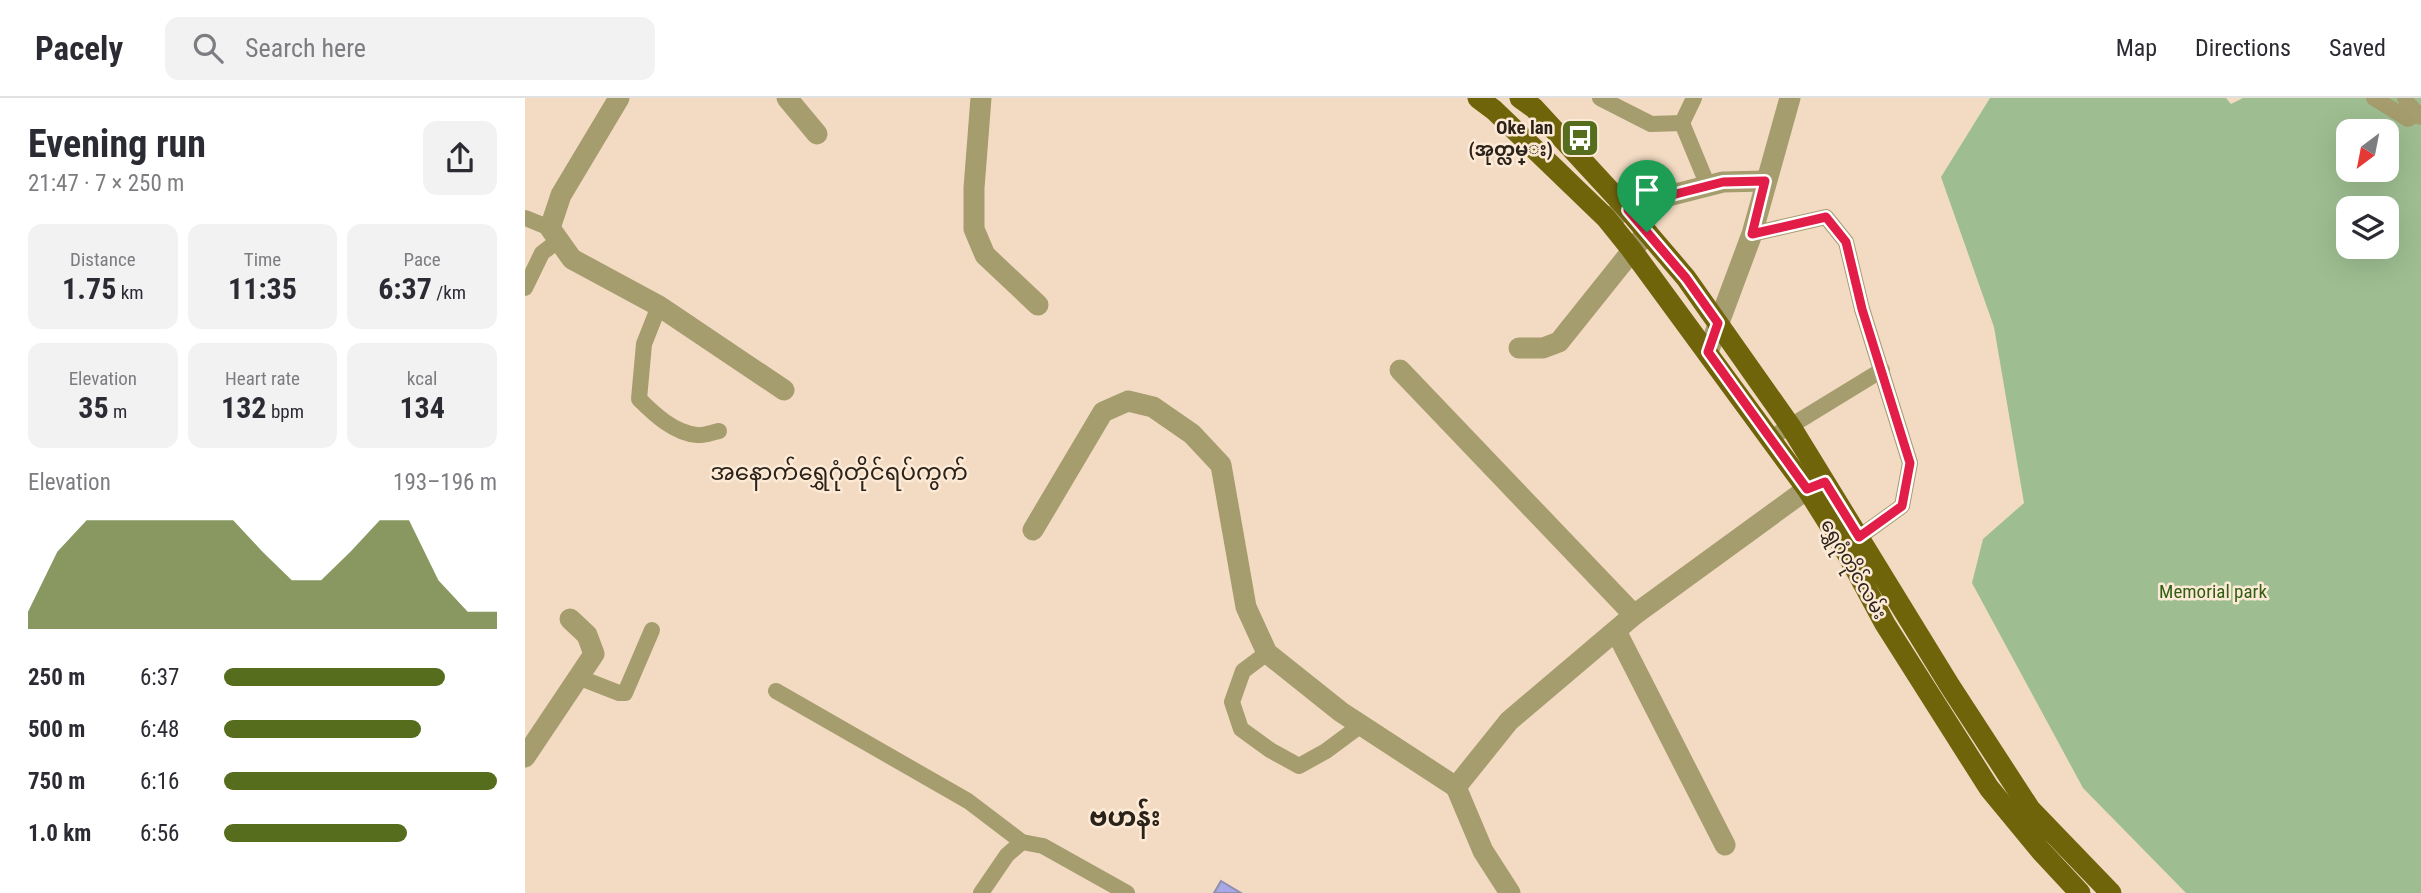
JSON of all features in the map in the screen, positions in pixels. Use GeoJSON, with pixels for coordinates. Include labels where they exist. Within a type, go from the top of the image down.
{"type":"FeatureCollection","features":[{"type":"Feature","properties":{"kind":"main road","name":"ရွှေဂုံတိုင်လမ်း"},"geometry":{"type":"LineString","coordinates":[[1478,98],[1494,110],[1606,218],[1771,438],[1816,486]]}},
{"type":"Feature","properties":{"kind":"main road","name":"ရွှေဂုံတိုင်လမ်း"},"geometry":{"type":"LineString","coordinates":[[1520,98],[1534,108],[1686,278],[1791,427],[1816,486],[1851,543],[2030,808],[2111,893]]}},
{"type":"Feature","properties":{"kind":"main road","name":"ရွှေဂုံတိုင်လမ်း"},"geometry":{"type":"LineString","coordinates":[[1851,543],[1885,624],[1989,788],[2080,893]]}},
{"type":"Feature","properties":{"kind":"street"},"geometry":{"type":"LineString","coordinates":[[619,98],[561,195],[554,234],[572,259],[659,306],[784,390]]}},
{"type":"Feature","properties":{"kind":"street"},"geometry":{"type":"LineString","coordinates":[[787,98],[817,134]]}},
{"type":"Feature","properties":{"kind":"street"},"geometry":{"type":"LineString","coordinates":[[981,98],[974,229],[985,255],[1038,305]]}},
{"type":"Feature","properties":{"kind":"street"},"geometry":{"type":"LineString","coordinates":[[1708,352],[1752,234],[1790,98]]}},
{"type":"Feature","properties":{"kind":"street"},"geometry":{"type":"LineString","coordinates":[[1606,218],[1660,198],[1723,182],[1765,181]]}},
{"type":"Feature","properties":{"kind":"street"},"geometry":{"type":"LineString","coordinates":[[1519,348],[1543,348],[1559,342],[1647,232]]}},
{"type":"Feature","properties":{"kind":"street"},"geometry":{"type":"LineString","coordinates":[[1400,370],[1634,615]]}},
{"type":"Feature","properties":{"kind":"street"},"geometry":{"type":"LineString","coordinates":[[1033,530],[1103,412],[1128,401],[1153,407],[1192,434],[1221,465],[1246,607],[1267,653],[1361,725],[1456,788],[1483,851],[1510,893]]}},
{"type":"Feature","properties":{"kind":"street"},"geometry":{"type":"LineString","coordinates":[[1456,788],[1509,721],[1634,615],[1816,486]]}},
{"type":"Feature","properties":{"kind":"street"},"geometry":{"type":"LineString","coordinates":[[525,757],[594,654],[587,635],[570,619]]}},
{"type":"Feature","properties":{"kind":"street"},"geometry":{"type":"LineString","coordinates":[[1616,631],[1725,845]]}},
{"type":"Feature","properties":{"kind":"lane"},"geometry":{"type":"LineString","coordinates":[[1600,98],[1651,124],[1682,122]]}},
{"type":"Feature","properties":{"kind":"lane"},"geometry":{"type":"LineString","coordinates":[[1694,98],[1682,122],[1708,186]]}},
{"type":"Feature","properties":{"kind":"lane"},"geometry":{"type":"LineString","coordinates":[[2374,98],[2408,119],[2419,116],[2405,98]]}},
{"type":"Feature","properties":{"kind":"lane"},"geometry":{"type":"LineString","coordinates":[[1752,234],[1826,217],[1846,242],[1862,309],[1910,463],[1902,506],[1851,543]]}},
{"type":"Feature","properties":{"kind":"lane"},"geometry":{"type":"LineString","coordinates":[[525,218],[554,234],[525,288]]}},
{"type":"Feature","properties":{"kind":"lane"},"geometry":{"type":"LineString","coordinates":[[659,306],[644,344],[639,399],[652,413],[674,427],[697,435],[719,431]]}},
{"type":"Feature","properties":{"kind":"lane"},"geometry":{"type":"LineString","coordinates":[[1771,438],[1882,370]]}},
{"type":"Feature","properties":{"kind":"lane"},"geometry":{"type":"LineString","coordinates":[[578,677],[625,693],[652,631]]}},
{"type":"Feature","properties":{"kind":"lane"},"geometry":{"type":"LineString","coordinates":[[1267,653],[1243,671],[1232,702],[1241,729],[1270,750],[1299,766],[1326,751],[1361,725]]}},
{"type":"Feature","properties":{"kind":"lane"},"geometry":{"type":"LineString","coordinates":[[776,691],[968,802],[1022,842],[1043,846],[1127,893]]}},
{"type":"Feature","properties":{"kind":"lane"},"geometry":{"type":"LineString","coordinates":[[981,893],[1007,855],[1022,842]]}},
{"type":"Feature","properties":{"kind":"green space","name":"Memorial park"},"geometry":{"type":"Polygon","coordinates":[[[1990,98],[2226,98],[2231,104],[2243,98],[2421,98],[2421,893],[2186,893],[2083,788],[1972,583],[1983,539],[2024,503],[1994,327],[1941,177],[1990,98]]]}},
{"type":"Feature","properties":{"kind":"building"},"geometry":{"type":"Polygon","coordinates":[[[1221,881],[1241,893],[1214,893],[1221,881]]]}},
{"type":"Feature","properties":{"kind":"place","name":"Oke lan (အုတ္လမ္း)"},"geometry":{"type":"Point","coordinates":[1580,138]}},
{"type":"Feature","properties":{"kind":"district","name":"အနောက်ရွှေဂုံတိုင်ရပ်ကွက်"},"geometry":{"type":"Point","coordinates":[839,472]}},
{"type":"Feature","properties":{"kind":"district","name":"ဗဟန်း"},"geometry":{"type":"Point","coordinates":[1125,817]}},
{"type":"Feature","properties":{"kind":"route"},"geometry":{"type":"LineString","coordinates":[[1765,181],[1752,234],[1826,217],[1846,242],[1862,309],[1910,463],[1902,506],[1859,537],[1825,482],[1807,489],[1708,352],[1718,323],[1686,278],[1647,232],[1628,210],[1660,198],[1723,182],[1765,181]]}}]}
